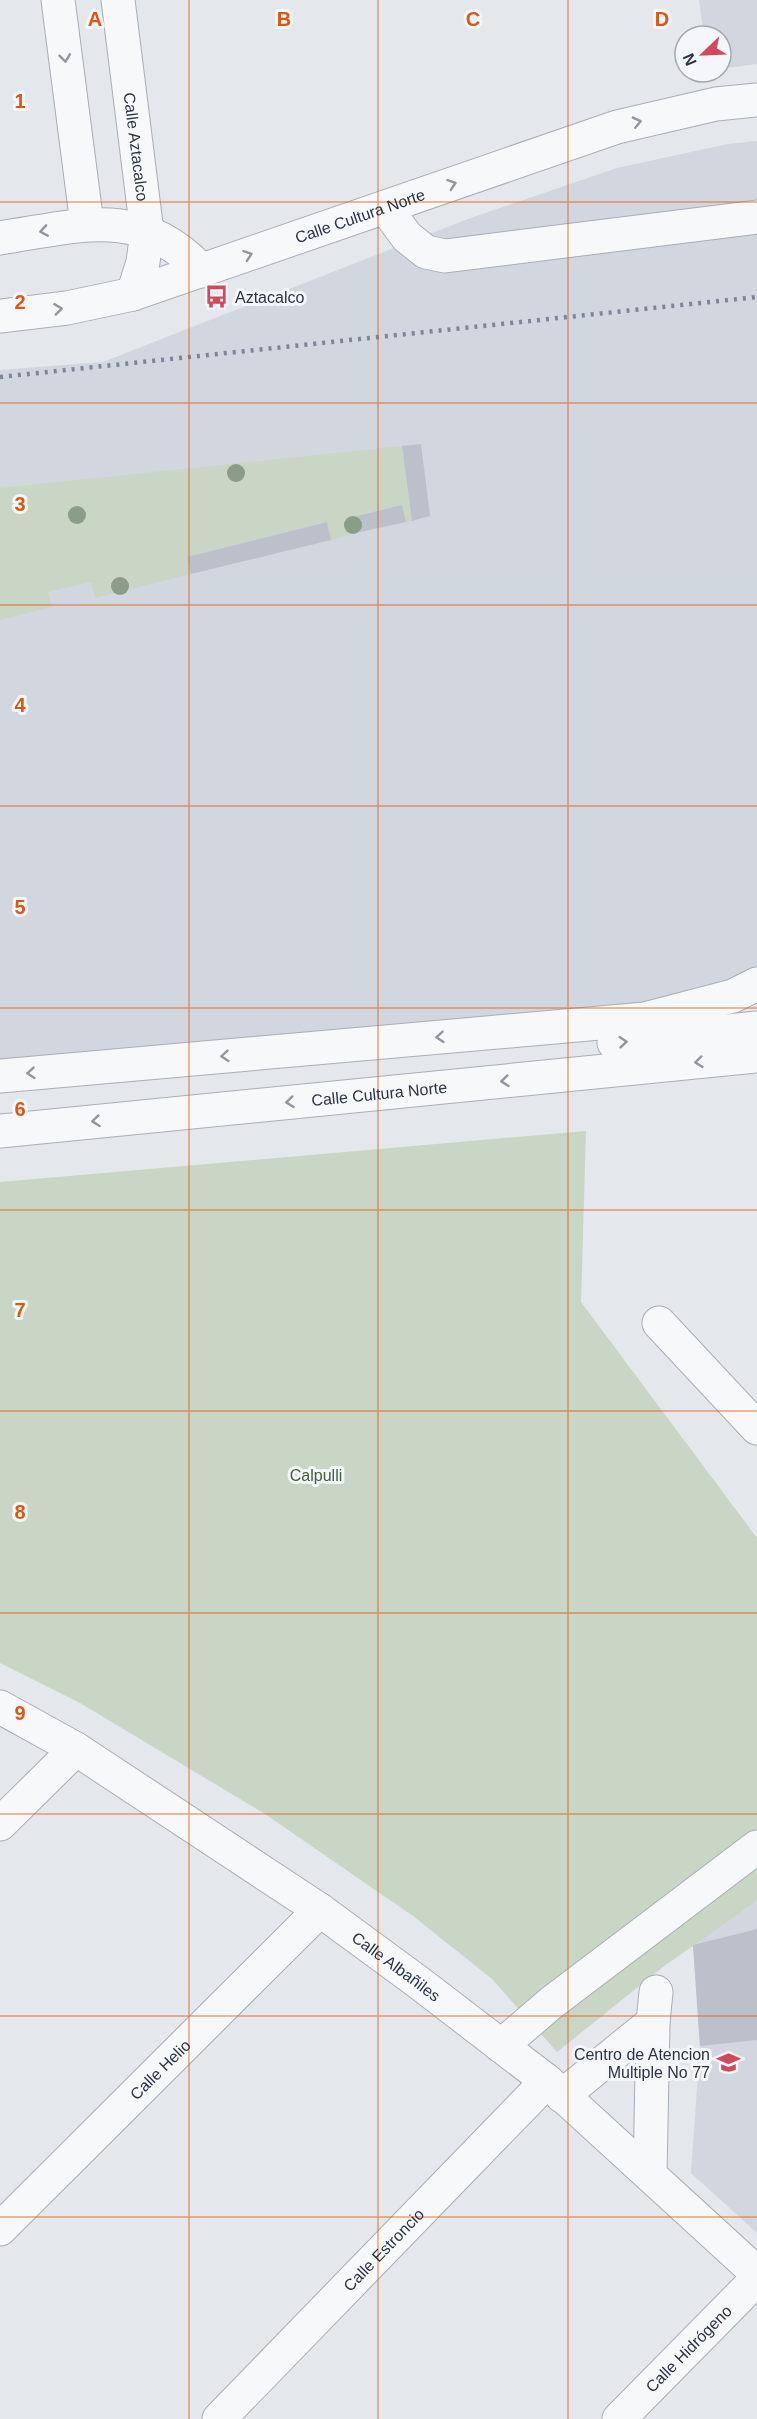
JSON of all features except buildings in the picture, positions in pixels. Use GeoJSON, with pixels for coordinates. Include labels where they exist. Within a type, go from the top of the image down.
{"type":"FeatureCollection","features":[{"type":"Feature","properties":{"kind":"street"},"geometry":{"type":"LineString","coordinates":[[58,0],[85,211]]}},
{"type":"Feature","properties":{"kind":"street","name":"Calle Aztacalco"},"geometry":{"type":"LineString","coordinates":[[118,0],[147,232],[143,262],[133,294]]}},
{"type":"Feature","properties":{"kind":"street","name":"Calle Cultura Norte"},"geometry":{"type":"LineString","coordinates":[[0,316],[67,308],[133,294],[617,127],[716,104],[757,100]]}},
{"type":"Feature","properties":{"kind":"street"},"geometry":{"type":"LineString","coordinates":[[385,207],[407,237],[426,252],[444,256],[757,217]]}},
{"type":"Feature","properties":{"kind":"street"},"geometry":{"type":"LineString","coordinates":[[0,238],[85,211],[168,241],[187,254],[202,271]]}},
{"type":"Feature","properties":{"kind":"street"},"geometry":{"type":"LineString","coordinates":[[0,1076],[645,1019],[733,996],[757,984]]}},
{"type":"Feature","properties":{"kind":"street"},"geometry":{"type":"LineString","coordinates":[[0,1098],[653,1040],[757,1028]]}},
{"type":"Feature","properties":{"kind":"street","name":"Calle Cultura Norte"},"geometry":{"type":"LineString","coordinates":[[0,1131],[757,1056]]}},
{"type":"Feature","properties":{"kind":"street"},"geometry":{"type":"LineString","coordinates":[[659,1323],[757,1428]]}},
{"type":"Feature","properties":{"kind":"street","name":"Calle Albañiles"},"geometry":{"type":"LineString","coordinates":[[0,1707],[76,1749],[320,1910],[418,1982],[555,2088],[757,2273]]}},
{"type":"Feature","properties":{"kind":"street"},"geometry":{"type":"LineString","coordinates":[[0,1824],[76,1749]]}},
{"type":"Feature","properties":{"kind":"street"},"geometry":{"type":"LineString","coordinates":[[501,2046],[551,2003],[757,1847]]}},
{"type":"Feature","properties":{"kind":"street","name":"Calle Helio"},"geometry":{"type":"LineString","coordinates":[[0,2229],[320,1910]]}},
{"type":"Feature","properties":{"kind":"street","name":"Calle Estroncio"},"geometry":{"type":"LineString","coordinates":[[219,2419],[555,2088],[655,2007],[650,2175]]}},
{"type":"Feature","properties":{"kind":"street","name":"Calle Hidrógeno"},"geometry":{"type":"LineString","coordinates":[[619,2419],[757,2279]]}},
{"type":"Feature","properties":{"kind":"shaded area"},"geometry":{"type":"Polygon","coordinates":[[[699,0],[757,0],[757,64],[733,67],[733,24],[702,24],[699,0]]]}},
{"type":"Feature","properties":{"kind":"shaded area"},"geometry":{"type":"Polygon","coordinates":[[[757,141],[757,1004],[0,1061],[0,370],[103,362],[468,219],[617,168],[728,144],[757,141]]]}},
{"type":"Feature","properties":{"kind":"shaded area","name":"Centro de Atencion Multiple No 77"},"geometry":{"type":"Polygon","coordinates":[[[757,1901],[757,2233],[691,2173],[700,2046],[693,1945],[757,1901]]]}},
{"type":"Feature","properties":{"kind":"green space"},"geometry":{"type":"Polygon","coordinates":[[[402,446],[412,521],[406,522],[402,505],[357,516],[360,532],[331,540],[327,522],[187,557],[191,574],[95,598],[91,582],[48,592],[52,607],[0,620],[0,488],[402,446]]]}},
{"type":"Feature","properties":{"kind":"green space","name":"Calpulli"},"geometry":{"type":"Polygon","coordinates":[[[586,1131],[581,1302],[757,1538],[757,1901],[663,1967],[557,2052],[492,1979],[413,1916],[265,1814],[80,1703],[0,1663],[0,1182],[586,1131]]]}},
{"type":"Feature","properties":{"kind":"railway"},"geometry":{"type":"LineString","coordinates":[[0,377],[757,297]]}},
{"type":"Feature","properties":{"kind":"place","name":"Aztacalco"},"geometry":{"type":"Point","coordinates":[217,297]}},
{"type":"Feature","properties":{"kind":"place","name":"Centro de Atencion Multiple No 77"},"geometry":{"type":"Point","coordinates":[728,2063]}}]}
